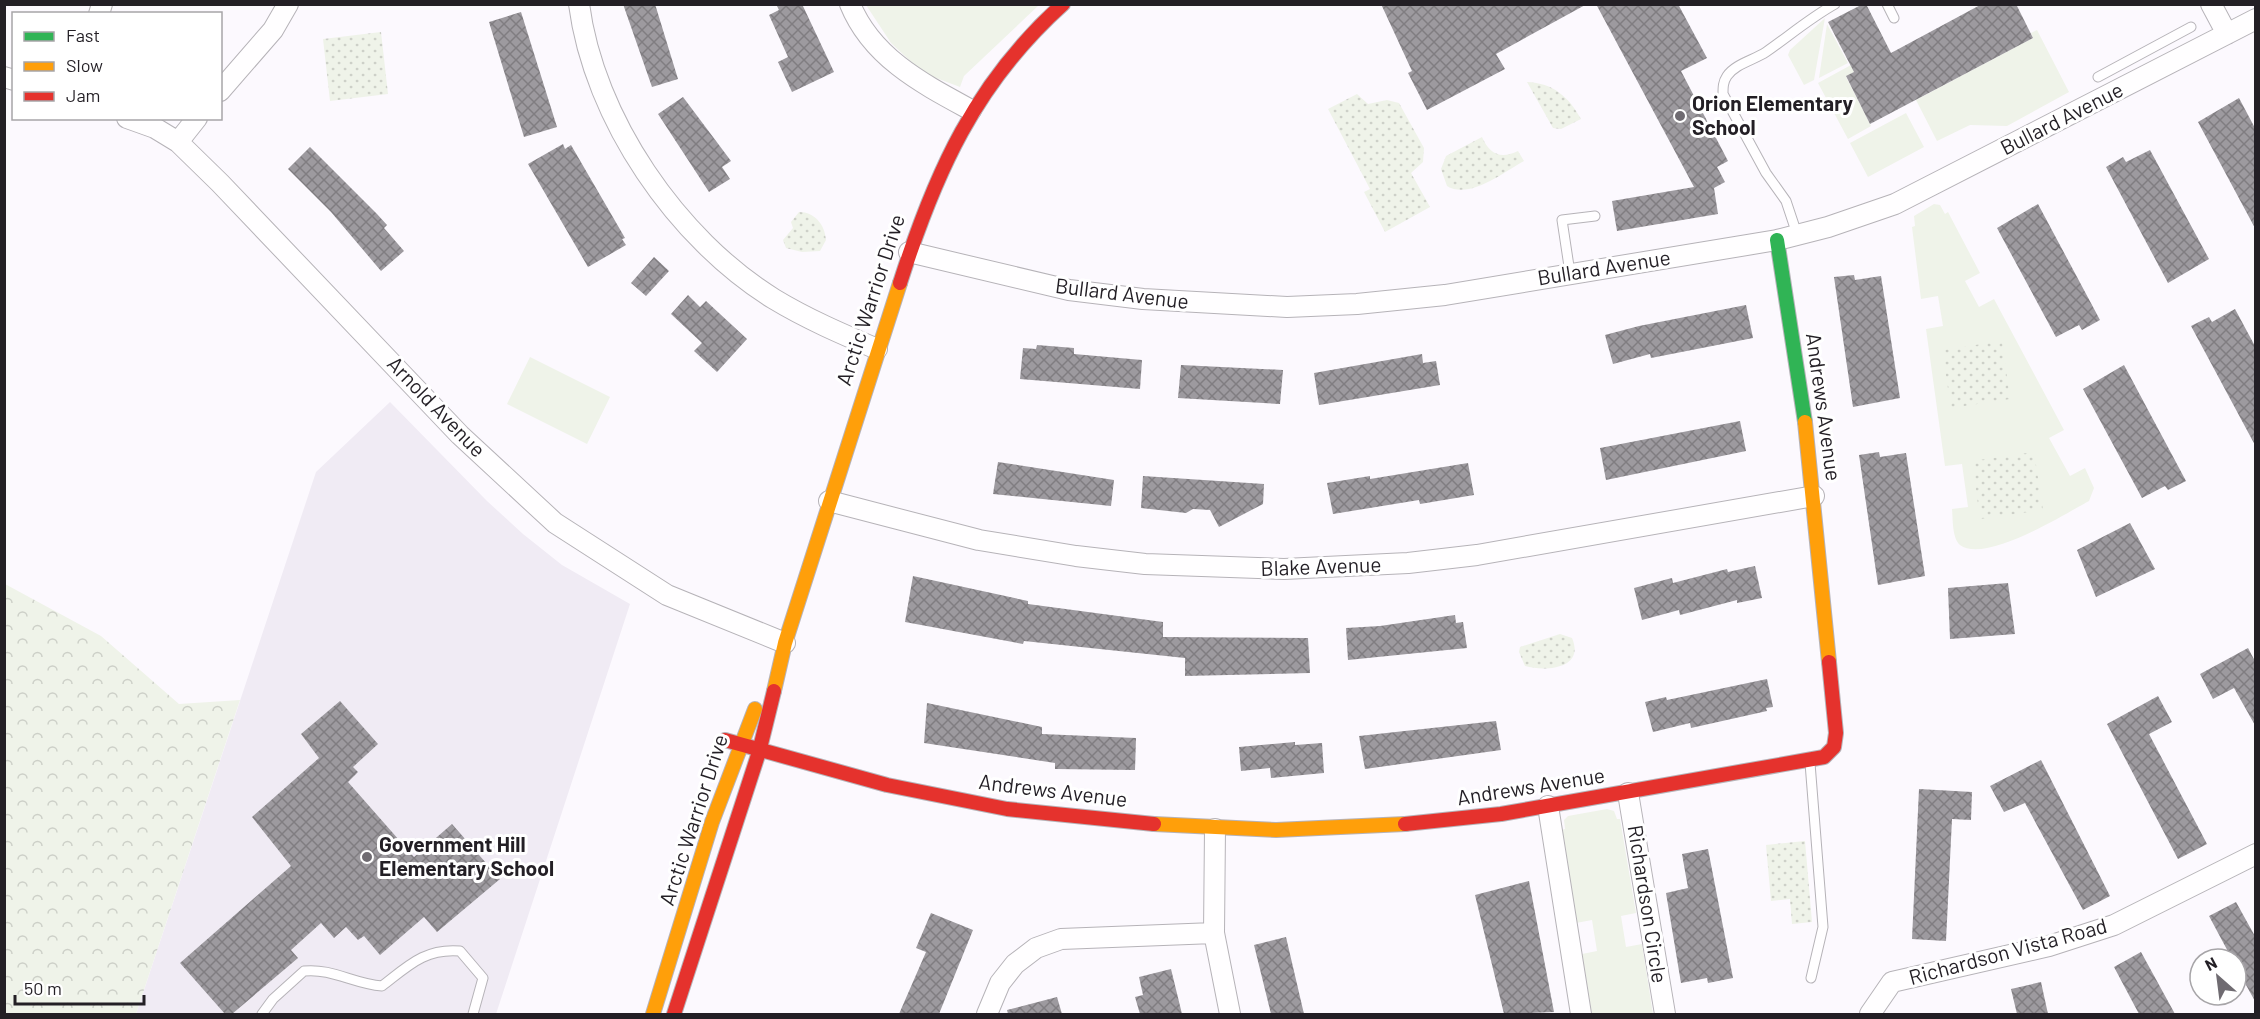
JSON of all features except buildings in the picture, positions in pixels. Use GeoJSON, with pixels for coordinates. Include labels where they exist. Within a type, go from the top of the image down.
{"type":"FeatureCollection","features":[{"type":"Feature","properties":{"kind":"street"},"geometry":{"type":"LineString","coordinates":[[222,89],[273,30],[288,4]]}},
{"type":"Feature","properties":{"kind":"street"},"geometry":{"type":"LineString","coordinates":[[579,4],[601,87],[630,149],[672,208],[716,255],[773,298],[820,324],[877,349]]}},
{"type":"Feature","properties":{"kind":"street"},"geometry":{"type":"LineString","coordinates":[[850,4],[866,34],[885,55],[906,73],[971,110]]}},
{"type":"Feature","properties":{"kind":"street","name":"Arctic Warrior Drive"},"geometry":{"type":"LineString","coordinates":[[674,1014],[759,752],[785,643],[829,501],[909,252],[936,178],[971,110],[1025,41],[1063,4]]}},
{"type":"Feature","properties":{"kind":"street"},"geometry":{"type":"LineString","coordinates":[[2211,4],[2227,34]]}},
{"type":"Feature","properties":{"kind":"street","name":"Bullard Avenue"},"geometry":{"type":"LineString","coordinates":[[909,252],[1069,290],[1143,299],[1233,305],[1357,304],[1445,295],[1778,240],[1895,204],[2256,19]]}},
{"type":"Feature","properties":{"kind":"street","name":"Arnold Avenue"},"geometry":{"type":"LineString","coordinates":[[133,120],[155,128],[178,142],[228,191],[460,435],[555,523],[667,595],[785,643]]}},
{"type":"Feature","properties":{"kind":"street"},"geometry":{"type":"LineString","coordinates":[[178,142],[195,120]]}},
{"type":"Feature","properties":{"kind":"street","name":"Andrews Avenue"},"geometry":{"type":"LineString","coordinates":[[732,743],[887,785],[1007,809],[1086,819],[1215,829],[1276,830],[1394,825],[1548,806],[1810,762],[1824,757],[1834,747],[1836,733],[1814,496],[1778,240]]}},
{"type":"Feature","properties":{"kind":"street","name":"Blake Avenue"},"geometry":{"type":"LineString","coordinates":[[829,501],[979,540],[1076,556],[1156,565],[1284,569],[1408,563],[1477,555],[1814,496]]}},
{"type":"Feature","properties":{"kind":"street","name":"Arctic Warrior Drive"},"geometry":{"type":"LineString","coordinates":[[653,1014],[732,743],[785,643]]}},
{"type":"Feature","properties":{"kind":"street","name":"Richardson Circle"},"geometry":{"type":"LineString","coordinates":[[1628,793],[1665,1014]]}},
{"type":"Feature","properties":{"kind":"street"},"geometry":{"type":"LineString","coordinates":[[1548,806],[1581,1014]]}},
{"type":"Feature","properties":{"kind":"street"},"geometry":{"type":"LineString","coordinates":[[1215,829],[1214,933],[1230,1014]]}},
{"type":"Feature","properties":{"kind":"street","name":"Richardson Vista Road"},"geometry":{"type":"LineString","coordinates":[[1870,1014],[1892,982],[2049,946],[2114,925],[2256,854]]}},
{"type":"Feature","properties":{"kind":"street"},"geometry":{"type":"LineString","coordinates":[[987,1014],[1000,982],[1015,964],[1036,948],[1053,942],[1080,938],[1214,933]]}},
{"type":"Feature","properties":{"kind":"lane"},"geometry":{"type":"LineString","coordinates":[[1797,234],[1786,201],[1766,173],[1723,94],[1723,84],[1728,74],[1736,68],[1766,52],[1802,24],[1835,4]]}},
{"type":"Feature","properties":{"kind":"lane"},"geometry":{"type":"LineString","coordinates":[[1887,4],[1894,18]]}},
{"type":"Feature","properties":{"kind":"lane"},"geometry":{"type":"LineString","coordinates":[[2115,93],[2101,75],[2191,27]]}},
{"type":"Feature","properties":{"kind":"lane"},"geometry":{"type":"LineString","coordinates":[[1570,273],[1562,220],[1595,216]]}},
{"type":"Feature","properties":{"kind":"lane"},"geometry":{"type":"LineString","coordinates":[[1810,762],[1823,927],[1811,978]]}},
{"type":"Feature","properties":{"kind":"lane"},"geometry":{"type":"LineString","coordinates":[[262,1014],[273,999],[304,971],[334,973],[354,982],[382,986],[420,957],[442,950],[460,951],[483,978],[473,1014]]}},
{"type":"Feature","properties":{"kind":"shaded area","name":"Government Hill Elementary School"},"geometry":{"type":"Polygon","coordinates":[[[390,402],[487,501],[523,534],[562,565],[630,604],[496,1014],[136,1014],[316,472],[390,402]]]}},
{"type":"Feature","properties":{"kind":"green space"},"geometry":{"type":"Polygon","coordinates":[[[866,5],[1039,5],[964,76],[960,87],[923,73],[891,43],[866,5]]]}},
{"type":"Feature","properties":{"kind":"green space"},"geometry":{"type":"Polygon","coordinates":[[[1825,18],[1814,80],[1804,85],[1788,55],[1790,50],[1825,18]]]}},
{"type":"Feature","properties":{"kind":"green space"},"geometry":{"type":"Polygon","coordinates":[[[1827,24],[1848,63],[1819,78],[1827,24]]]}},
{"type":"Feature","properties":{"kind":"green space"},"geometry":{"type":"Polygon","coordinates":[[[2037,30],[2069,92],[2007,126],[1970,125],[1937,141],[1916,100],[2033,38],[2031,33],[2037,30]]]}},
{"type":"Feature","properties":{"kind":"green space"},"geometry":{"type":"Polygon","coordinates":[[[381,32],[388,94],[330,101],[323,39],[381,32]]]}},
{"type":"Feature","properties":{"kind":"green space"},"geometry":{"type":"Polygon","coordinates":[[[1851,65],[1854,72],[1846,77],[1871,126],[1848,139],[1818,83],[1851,65]]]}},
{"type":"Feature","properties":{"kind":"green space"},"geometry":{"type":"Polygon","coordinates":[[[1527,82],[1552,88],[1571,104],[1581,119],[1561,129],[1553,128],[1527,82]]]}},
{"type":"Feature","properties":{"kind":"green space"},"geometry":{"type":"Polygon","coordinates":[[[1357,94],[1368,104],[1387,100],[1399,103],[1424,148],[1423,162],[1411,173],[1430,207],[1385,232],[1364,192],[1370,189],[1328,109],[1357,94]]]}},
{"type":"Feature","properties":{"kind":"green space"},"geometry":{"type":"Polygon","coordinates":[[[1906,113],[1924,147],[1868,177],[1850,143],[1906,113]]]}},
{"type":"Feature","properties":{"kind":"green space"},"geometry":{"type":"Polygon","coordinates":[[[1482,137],[1489,148],[1497,154],[1506,155],[1518,151],[1524,161],[1476,187],[1466,190],[1447,186],[1441,169],[1446,156],[1482,137]]]}},
{"type":"Feature","properties":{"kind":"green space"},"geometry":{"type":"Polygon","coordinates":[[[1934,204],[1940,205],[1945,214],[1948,212],[1980,273],[1965,281],[1979,307],[1994,299],[2064,430],[2049,438],[2070,476],[2085,468],[2094,488],[2089,501],[2025,535],[1987,548],[1972,549],[1960,545],[1953,528],[1952,509],[1968,507],[1962,464],[1945,466],[1926,329],[1943,326],[1938,296],[1921,299],[1912,227],[1915,226],[1914,216],[1934,204]]]}},
{"type":"Feature","properties":{"kind":"green space"},"geometry":{"type":"Polygon","coordinates":[[[799,212],[810,214],[824,229],[826,240],[820,251],[802,252],[786,248],[783,240],[793,228],[791,222],[799,212]]]}},
{"type":"Feature","properties":{"kind":"green space"},"geometry":{"type":"Polygon","coordinates":[[[2002,341],[2010,399],[1951,408],[1942,350],[2002,341]]]}},
{"type":"Feature","properties":{"kind":"green space"},"geometry":{"type":"Polygon","coordinates":[[[530,357],[610,397],[587,444],[507,404],[530,357]]]}},
{"type":"Feature","properties":{"kind":"green space"},"geometry":{"type":"Polygon","coordinates":[[[2034,452],[2043,510],[1980,519],[1972,461],[2034,452]]]}},
{"type":"Feature","properties":{"kind":"green space"},"geometry":{"type":"Polygon","coordinates":[[[5,584],[101,636],[179,704],[240,700],[136,1014],[5,1014],[5,584]]]}},
{"type":"Feature","properties":{"kind":"green space"},"geometry":{"type":"Polygon","coordinates":[[[1560,634],[1572,638],[1575,648],[1569,662],[1553,668],[1525,666],[1519,652],[1520,647],[1560,634]]]}},
{"type":"Feature","properties":{"kind":"green space"},"geometry":{"type":"Polygon","coordinates":[[[1607,809],[1614,811],[1617,819],[1620,819],[1636,913],[1621,916],[1626,947],[1642,944],[1653,1014],[1592,1014],[1582,954],[1597,951],[1592,920],[1576,923],[1561,830],[1565,829],[1564,820],[1568,816],[1607,809]]]}},
{"type":"Feature","properties":{"kind":"green space"},"geometry":{"type":"Polygon","coordinates":[[[1805,841],[1812,922],[1792,924],[1790,899],[1771,901],[1766,845],[1805,841]]]}},
{"type":"Feature","properties":{"kind":"traffic: fast"},"geometry":{"type":"LineString","coordinates":[[1777,240],[1805,422]]}},
{"type":"Feature","properties":{"kind":"traffic: slow"},"geometry":{"type":"LineString","coordinates":[[774,691],[785,643],[900,283]]}},
{"type":"Feature","properties":{"kind":"traffic: slow"},"geometry":{"type":"LineString","coordinates":[[1805,422],[1829,662]]}},
{"type":"Feature","properties":{"kind":"traffic: slow"},"geometry":{"type":"LineString","coordinates":[[653,1014],[712,822],[755,709]]}},
{"type":"Feature","properties":{"kind":"traffic: slow"},"geometry":{"type":"LineString","coordinates":[[1154,824],[1276,830],[1405,824]]}},
{"type":"Feature","properties":{"kind":"traffic: jam"},"geometry":{"type":"LineString","coordinates":[[900,283],[928,204],[962,132],[1005,65],[1063,4]]}},
{"type":"Feature","properties":{"kind":"traffic: jam"},"geometry":{"type":"LineString","coordinates":[[1405,824],[1501,814],[1824,757],[1834,747],[1836,733],[1829,662]]}},
{"type":"Feature","properties":{"kind":"traffic: jam"},"geometry":{"type":"LineString","coordinates":[[674,1014],[759,752],[774,691]]}},
{"type":"Feature","properties":{"kind":"traffic: jam"},"geometry":{"type":"LineString","coordinates":[[725,740],[887,785],[1007,809],[1154,824]]}},
{"type":"Feature","properties":{"kind":"place","name":"Orion Elementary School"},"geometry":{"type":"Point","coordinates":[1680,116]}},
{"type":"Feature","properties":{"kind":"place","name":"Government Hill Elementary School"},"geometry":{"type":"Point","coordinates":[367,857]}}]}
